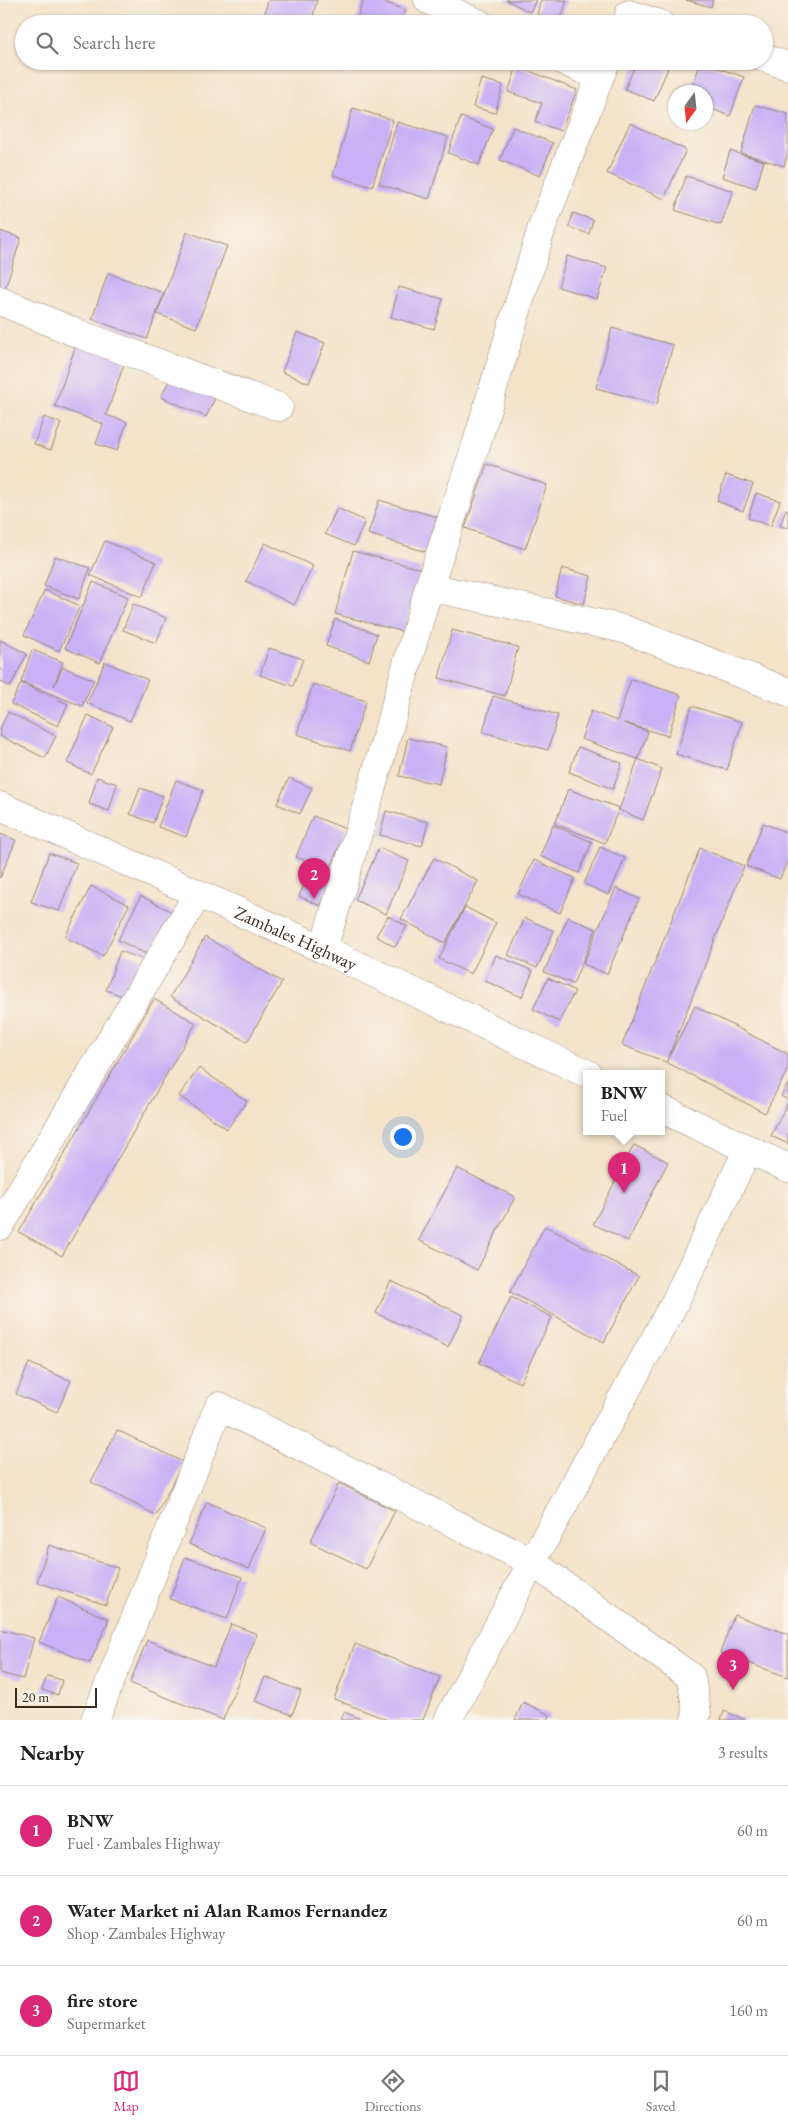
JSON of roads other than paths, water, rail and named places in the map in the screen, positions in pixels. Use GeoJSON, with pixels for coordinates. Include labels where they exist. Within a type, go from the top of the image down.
{"type":"FeatureCollection","features":[{"type":"Feature","properties":{"kind":"street"},"geometry":{"type":"LineString","coordinates":[[428,0],[460,15]]}},
{"type":"Feature","properties":{"kind":"street"},"geometry":{"type":"LineString","coordinates":[[773,61],[788,66]]}},
{"type":"Feature","properties":{"kind":"street"},"geometry":{"type":"LineString","coordinates":[[323,949],[368,801],[429,587],[476,444],[543,224],[603,70]]}},
{"type":"Feature","properties":{"kind":"street"},"geometry":{"type":"LineString","coordinates":[[0,301],[78,334],[280,407]]}},
{"type":"Feature","properties":{"kind":"street"},"geometry":{"type":"LineString","coordinates":[[429,587],[624,629],[788,692]]}},
{"type":"Feature","properties":{"kind":"street","name":"Zambales Highway"},"geometry":{"type":"LineString","coordinates":[[0,806],[323,949],[583,1072]]}},
{"type":"Feature","properties":{"kind":"street"},"geometry":{"type":"LineString","coordinates":[[0,1226],[198,894]]}},
{"type":"Feature","properties":{"kind":"street"},"geometry":{"type":"LineString","coordinates":[[665,1110],[788,1168]]}},
{"type":"Feature","properties":{"kind":"street"},"geometry":{"type":"LineString","coordinates":[[448,1720],[532,1562],[674,1304],[748,1149]]}},
{"type":"Feature","properties":{"kind":"street"},"geometry":{"type":"LineString","coordinates":[[95,1720],[219,1406],[532,1562],[691,1676],[697,1713],[694,1720]]}},
{"type":"Feature","properties":{"kind":"place","name":"Water Market ni Alan Ramos Fernandez"},"geometry":{"type":"Point","coordinates":[314,899]}},
{"type":"Feature","properties":{"kind":"place","name":"BNW"},"geometry":{"type":"Point","coordinates":[624,1193]}},
{"type":"Feature","properties":{"kind":"place","name":"fire store"},"geometry":{"type":"Point","coordinates":[733,1690]}}]}
